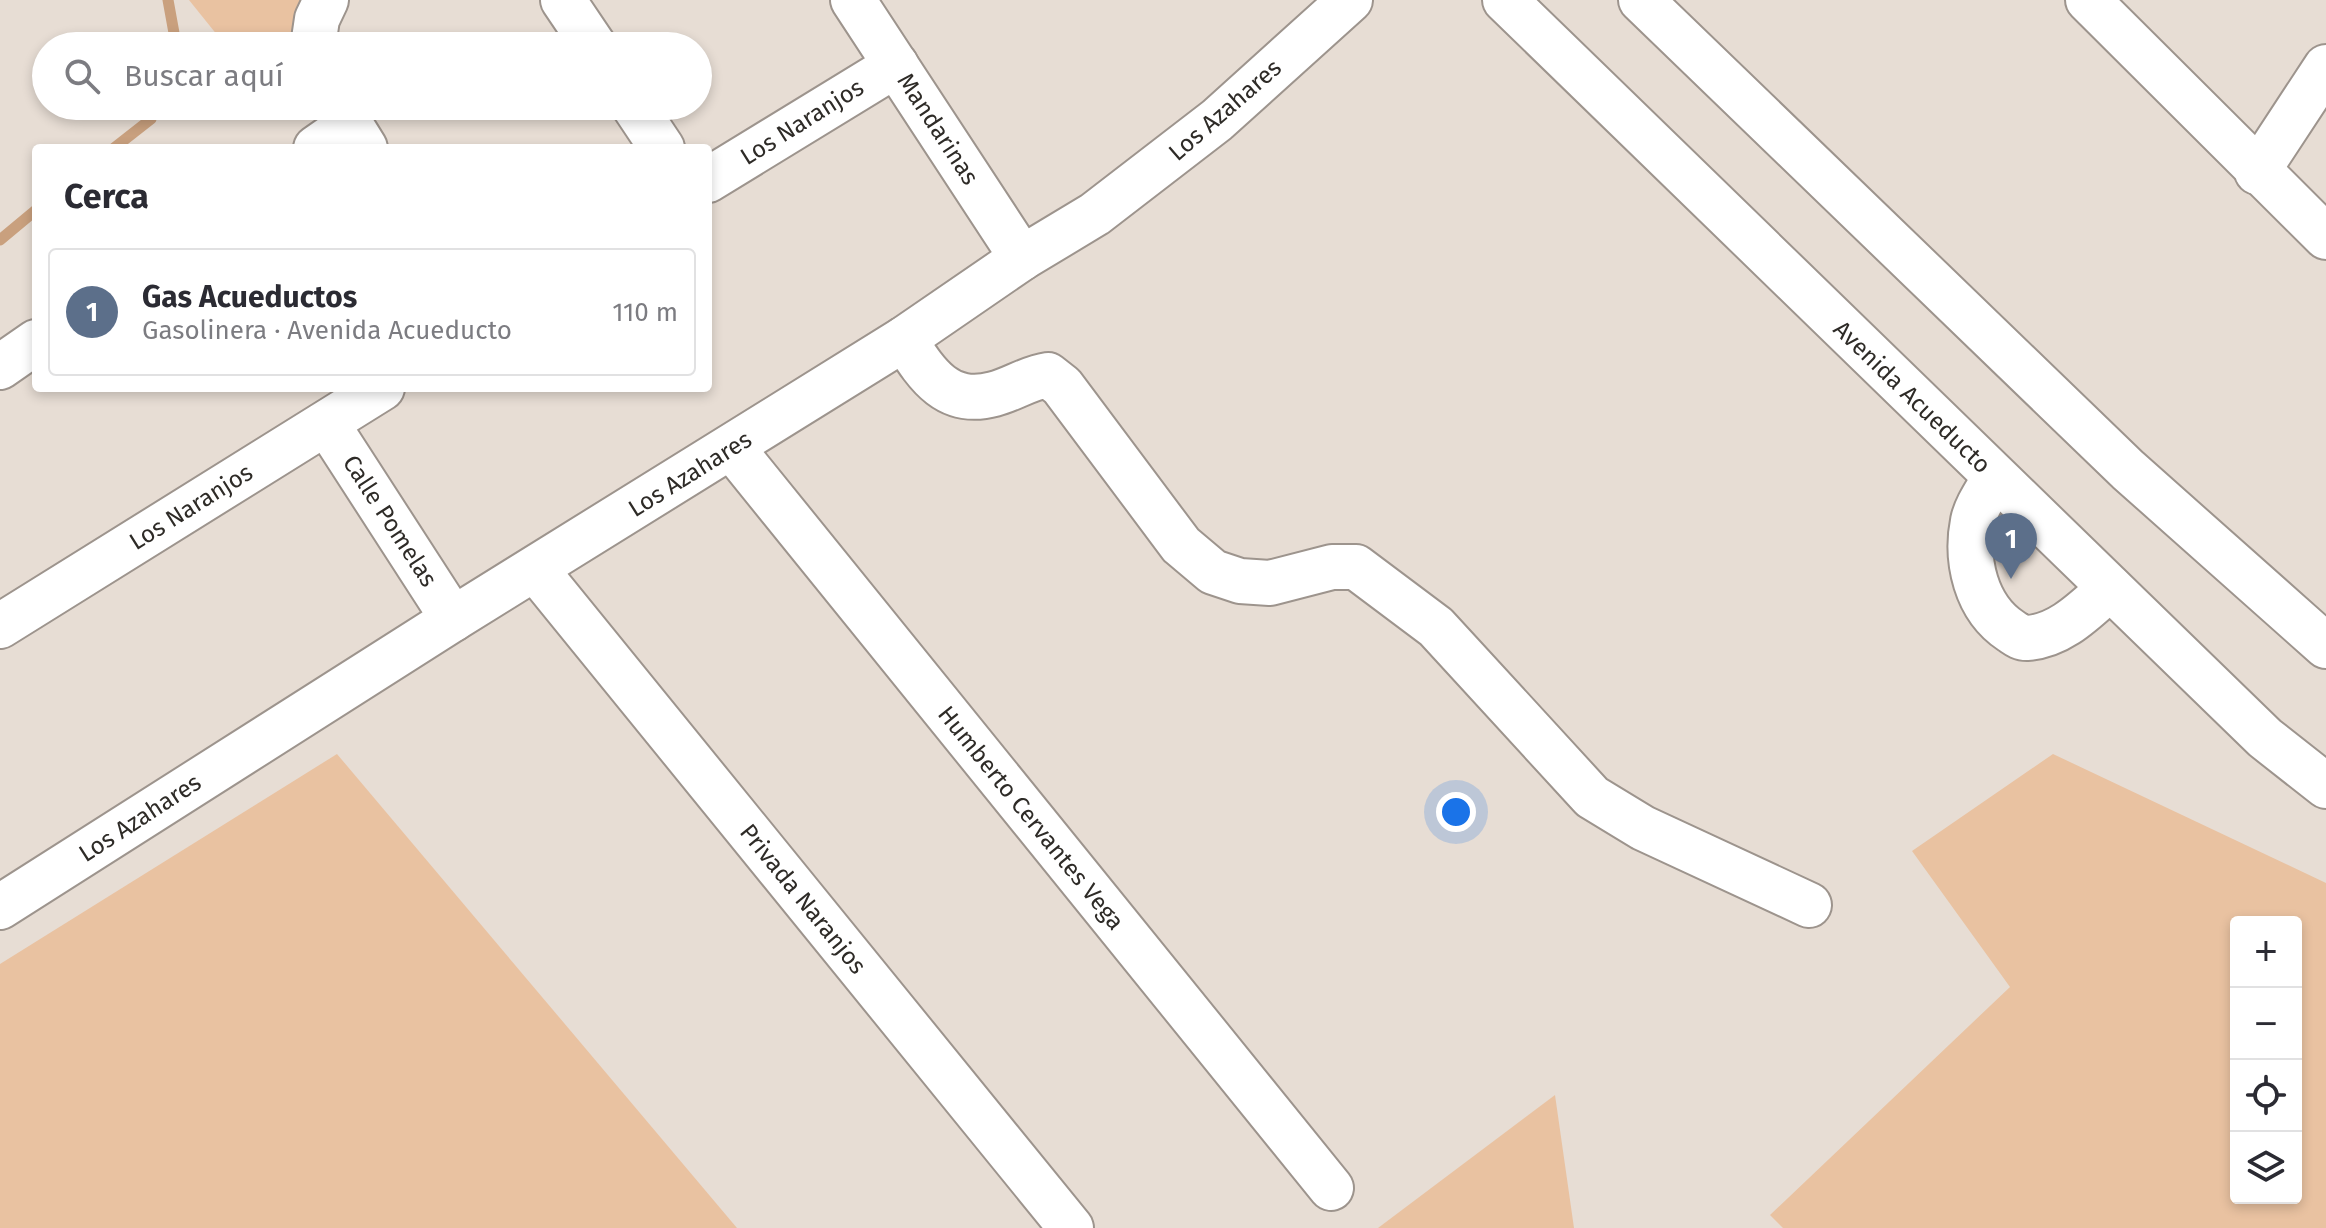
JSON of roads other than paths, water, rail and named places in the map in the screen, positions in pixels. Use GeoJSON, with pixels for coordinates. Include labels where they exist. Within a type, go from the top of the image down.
{"type":"FeatureCollection","features":[{"type":"Feature","properties":{"kind":"street"},"geometry":{"type":"LineString","coordinates":[[315,32],[326,0]]}},
{"type":"Feature","properties":{"kind":"street"},"geometry":{"type":"LineString","coordinates":[[563,0],[585,32]]}},
{"type":"Feature","properties":{"kind":"street","name":"Mandarinas"},"geometry":{"type":"LineString","coordinates":[[853,0],[1022,258]]}},
{"type":"Feature","properties":{"kind":"street","name":"Los Azahares"},"geometry":{"type":"LineString","coordinates":[[0,907],[453,619],[732,448],[904,339],[1022,258],[1095,214],[1217,120],[1350,0]]}},
{"type":"Feature","properties":{"kind":"street","name":"Avenida Acueducto"},"geometry":{"type":"LineString","coordinates":[[1505,0],[2265,738],[2326,786]]}},
{"type":"Feature","properties":{"kind":"street"},"geometry":{"type":"LineString","coordinates":[[1641,0],[2128,470],[2326,646]]}},
{"type":"Feature","properties":{"kind":"street"},"geometry":{"type":"LineString","coordinates":[[2088,0],[2257,172],[2326,237]]}},
{"type":"Feature","properties":{"kind":"street","name":"Los Naranjos"},"geometry":{"type":"LineString","coordinates":[[712,178],[896,65]]}},
{"type":"Feature","properties":{"kind":"street"},"geometry":{"type":"LineString","coordinates":[[2257,172],[2326,67]]}},
{"type":"Feature","properties":{"kind":"street"},"geometry":{"type":"LineString","coordinates":[[643,120],[659,144]]}},
{"type":"Feature","properties":{"kind":"street"},"geometry":{"type":"LineString","coordinates":[[904,339],[931,381],[947,391],[992,395],[1048,375],[1062,386],[1181,545],[1213,572],[1240,581],[1270,583],[1332,567],[1356,567],[1436,627],[1592,797],[1643,828],[1809,905]]}},
{"type":"Feature","properties":{"kind":"street"},"geometry":{"type":"LineString","coordinates":[[0,367],[32,345]]}},
{"type":"Feature","properties":{"kind":"street","name":"Los Naranjos"},"geometry":{"type":"LineString","coordinates":[[0,626],[376,392]]}},
{"type":"Feature","properties":{"kind":"street","name":"Calle Pomelas"},"geometry":{"type":"LineString","coordinates":[[327,424],[453,619]]}},
{"type":"Feature","properties":{"kind":"street","name":"Humberto Cervantes Vega"},"geometry":{"type":"LineString","coordinates":[[732,448],[1331,1188]]}},
{"type":"Feature","properties":{"kind":"street"},"geometry":{"type":"LineString","coordinates":[[1995,477],[1973,517],[1971,540],[1976,585],[1985,607],[1999,623],[2022,638],[2035,637],[2070,623],[2110,588]]}},
{"type":"Feature","properties":{"kind":"street","name":"Privada Naranjos"},"geometry":{"type":"LineString","coordinates":[[536,570],[1071,1228]]}},
{"type":"Feature","properties":{"kind":"waterway"},"geometry":{"type":"LineString","coordinates":[[168,0],[174,32]]}},
{"type":"Feature","properties":{"kind":"waterway"},"geometry":{"type":"LineString","coordinates":[[119,144],[150,120]]}},
{"type":"Feature","properties":{"kind":"waterway"},"geometry":{"type":"LineString","coordinates":[[0,240],[32,213]]}},
{"type":"Feature","properties":{"kind":"place","name":"Gas Acueductos"},"geometry":{"type":"Point","coordinates":[2011,579]}}]}
